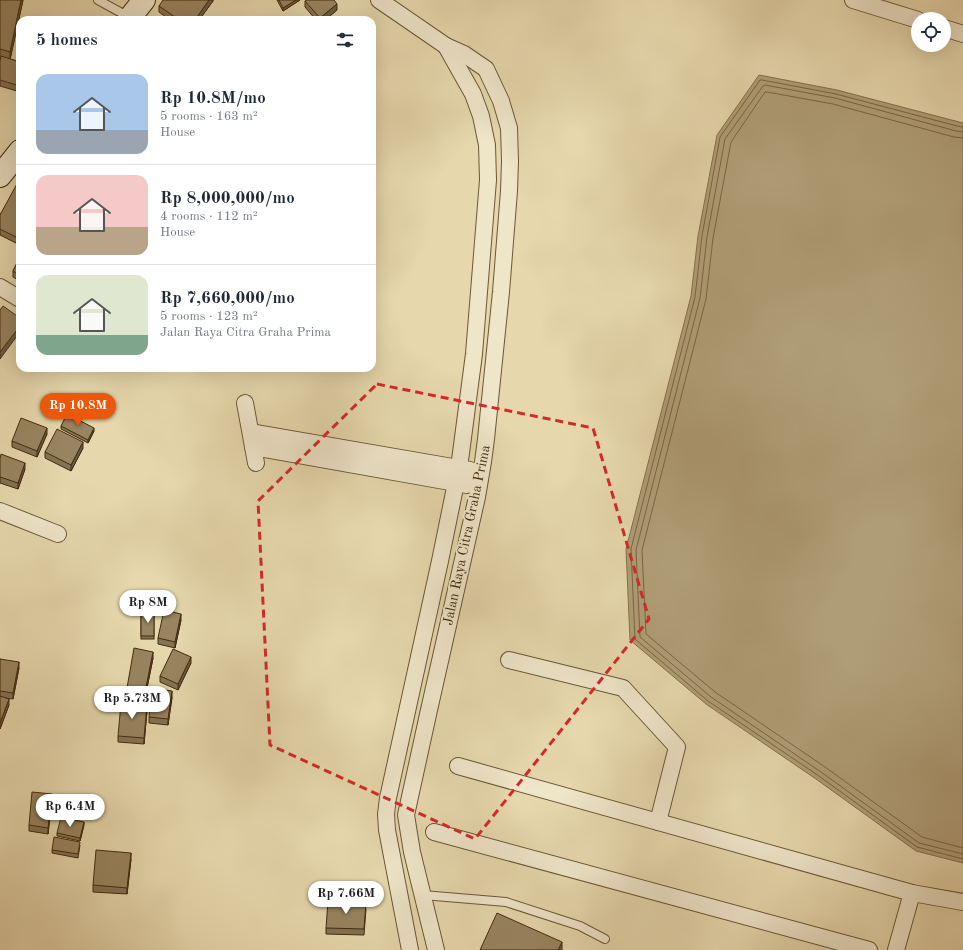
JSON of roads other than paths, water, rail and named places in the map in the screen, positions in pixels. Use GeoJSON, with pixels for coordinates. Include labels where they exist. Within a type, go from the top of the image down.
{"type":"FeatureCollection","features":[{"type":"Feature","properties":{"kind":"street"},"geometry":{"type":"LineString","coordinates":[[131,16],[144,0]]}},
{"type":"Feature","properties":{"kind":"street","name":"Jalan Raya Citra Graha Prima"},"geometry":{"type":"LineString","coordinates":[[379,0],[446,46],[464,54],[486,69],[501,101],[509,128],[510,161],[506,234],[492,390],[480,479],[406,815],[412,852],[423,895],[430,949]]}},
{"type":"Feature","properties":{"kind":"street"},"geometry":{"type":"LineString","coordinates":[[853,0],[911,18]]}},
{"type":"Feature","properties":{"kind":"street"},"geometry":{"type":"LineString","coordinates":[[951,30],[963,34]]}},
{"type":"Feature","properties":{"kind":"street","name":"Jalan Raya Citra Graha Prima"},"geometry":{"type":"LineString","coordinates":[[410,950],[387,830],[386,814],[389,791],[458,475],[474,354],[488,180],[488,144],[481,116],[473,94],[446,46]]}},
{"type":"Feature","properties":{"kind":"street"},"geometry":{"type":"LineString","coordinates":[[0,176],[16,156]]}},
{"type":"Feature","properties":{"kind":"street"},"geometry":{"type":"LineString","coordinates":[[0,288],[16,297]]}},
{"type":"Feature","properties":{"kind":"street"},"geometry":{"type":"LineString","coordinates":[[246,403],[256,463]]}},
{"type":"Feature","properties":{"kind":"street"},"geometry":{"type":"LineString","coordinates":[[252,440],[480,479]]}},
{"type":"Feature","properties":{"kind":"street"},"geometry":{"type":"LineString","coordinates":[[0,511],[58,534]]}},
{"type":"Feature","properties":{"kind":"street"},"geometry":{"type":"LineString","coordinates":[[509,660],[623,688],[628,693],[677,747],[658,822]]}},
{"type":"Feature","properties":{"kind":"street"},"geometry":{"type":"LineString","coordinates":[[458,766],[912,893],[963,902]]}},
{"type":"Feature","properties":{"kind":"street"},"geometry":{"type":"LineString","coordinates":[[434,832],[869,950]]}},
{"type":"Feature","properties":{"kind":"street"},"geometry":{"type":"LineString","coordinates":[[896,950],[912,893]]}},
{"type":"Feature","properties":{"kind":"lane"},"geometry":{"type":"LineString","coordinates":[[98,0],[123,16]]}},
{"type":"Feature","properties":{"kind":"lane"},"geometry":{"type":"LineString","coordinates":[[423,895],[506,902],[580,926],[605,939]]}},
{"type":"Feature","properties":{"kind":"water"},"geometry":{"type":"Polygon","coordinates":[[[759,75],[837,90],[963,123],[963,863],[916,851],[816,779],[706,704],[630,640],[626,549],[691,296],[698,236],[717,135],[759,75]]]}}]}
